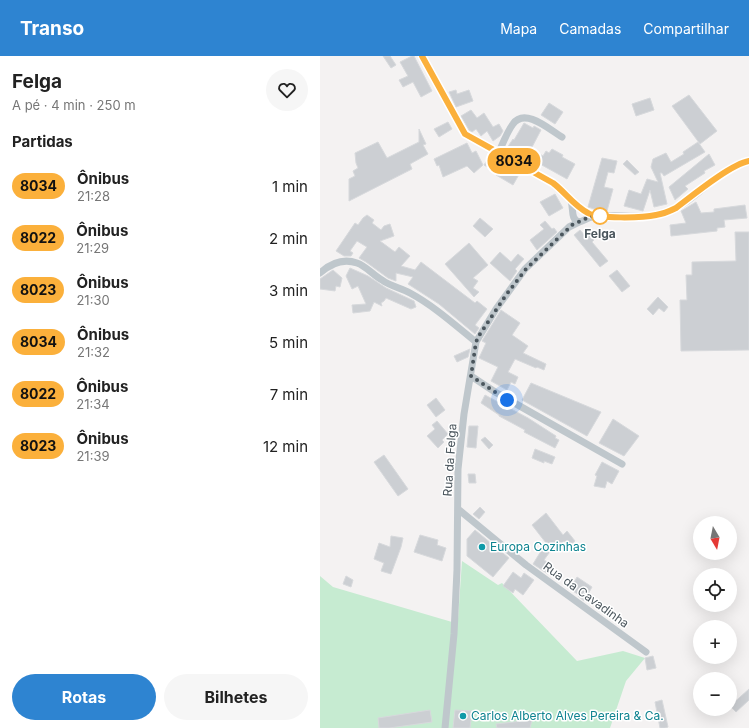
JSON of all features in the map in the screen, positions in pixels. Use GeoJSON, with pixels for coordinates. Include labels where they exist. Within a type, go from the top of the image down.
{"type":"FeatureCollection","features":[{"type":"Feature","properties":{"kind":"street"},"geometry":{"type":"LineString","coordinates":[[422,56],[465,134],[553,183],[583,210],[592,215],[642,217],[668,212],[676,208],[731,168],[743,162],[749,161]]}},
{"type":"Feature","properties":{"kind":"street"},"geometry":{"type":"LineString","coordinates":[[499,152],[513,123],[521,118],[527,117],[533,119],[562,137]]}},
{"type":"Feature","properties":{"kind":"street"},"geometry":{"type":"LineString","coordinates":[[568,196],[572,205],[575,220],[582,221],[586,215],[583,210]]}},
{"type":"Feature","properties":{"kind":"street"},"geometry":{"type":"LineString","coordinates":[[573,215],[576,209],[583,210]]}},
{"type":"Feature","properties":{"kind":"street","name":"Rua da Felga"},"geometry":{"type":"LineString","coordinates":[[569,227],[573,215]]}},
{"type":"Feature","properties":{"kind":"street","name":"Rua da Felga"},"geometry":{"type":"LineString","coordinates":[[445,728],[454,634],[459,461],[464,414],[476,342],[496,309],[526,269],[569,227],[598,216]]}},
{"type":"Feature","properties":{"kind":"street"},"geometry":{"type":"LineString","coordinates":[[320,273],[327,266],[339,262],[347,261],[357,263],[369,270],[381,280],[409,292],[444,316],[476,342]]}},
{"type":"Feature","properties":{"kind":"street"},"geometry":{"type":"LineString","coordinates":[[471,376],[495,392],[622,464]]}},
{"type":"Feature","properties":{"kind":"street","name":"Rua da Cavadinha"},"geometry":{"type":"LineString","coordinates":[[458,508],[526,565],[646,652]]}},
{"type":"Feature","properties":{"kind":"green space"},"geometry":{"type":"Polygon","coordinates":[[[462,561],[498,585],[502,583],[577,661],[623,651],[645,658],[626,681],[610,728],[320,728],[320,576],[333,587],[452,622],[458,619],[462,561]]]}},
{"type":"Feature","properties":{"kind":"building"},"geometry":{"type":"Polygon","coordinates":[[[383,56],[390,56],[396,65],[391,68],[383,56]]]}},
{"type":"Feature","properties":{"kind":"building"},"geometry":{"type":"Polygon","coordinates":[[[414,56],[432,91],[421,97],[413,82],[403,87],[399,80],[408,76],[400,62],[414,56]]]}},
{"type":"Feature","properties":{"kind":"building"},"geometry":{"type":"Polygon","coordinates":[[[456,90],[457,94],[469,90],[473,101],[456,107],[449,92],[456,90]]]}},
{"type":"Feature","properties":{"kind":"building"},"geometry":{"type":"Polygon","coordinates":[[[689,95],[717,131],[700,144],[672,106],[689,95]]]}},
{"type":"Feature","properties":{"kind":"building"},"geometry":{"type":"Polygon","coordinates":[[[650,98],[654,110],[636,116],[632,104],[650,98]]]}},
{"type":"Feature","properties":{"kind":"building"},"geometry":{"type":"Polygon","coordinates":[[[549,103],[563,112],[555,124],[541,115],[549,103]]]}},
{"type":"Feature","properties":{"kind":"building"},"geometry":{"type":"Polygon","coordinates":[[[471,110],[477,118],[484,113],[493,127],[499,124],[503,131],[500,136],[493,141],[487,131],[481,136],[476,129],[472,132],[469,130],[461,116],[471,110]]]}},
{"type":"Feature","properties":{"kind":"building"},"geometry":{"type":"Polygon","coordinates":[[[448,122],[452,129],[439,137],[434,129],[448,122]]]}},
{"type":"Feature","properties":{"kind":"building"},"geometry":{"type":"Polygon","coordinates":[[[524,123],[541,130],[531,149],[543,156],[546,151],[549,153],[552,149],[563,155],[562,157],[575,164],[567,179],[540,164],[538,169],[505,151],[513,139],[514,140],[524,123]]]}},
{"type":"Feature","properties":{"kind":"building"},"geometry":{"type":"Polygon","coordinates":[[[419,129],[426,144],[423,145],[428,154],[410,164],[412,169],[349,201],[349,179],[355,176],[353,171],[358,168],[355,153],[378,142],[387,158],[419,142],[419,129]]]}},
{"type":"Feature","properties":{"kind":"building"},"geometry":{"type":"Polygon","coordinates":[[[698,142],[705,152],[664,176],[660,173],[667,204],[654,207],[650,190],[643,211],[624,206],[629,190],[641,194],[647,179],[658,182],[651,167],[653,159],[666,153],[671,162],[684,154],[683,152],[698,142]]]}},
{"type":"Feature","properties":{"kind":"building"},"geometry":{"type":"Polygon","coordinates":[[[467,143],[472,153],[476,151],[483,165],[474,173],[467,166],[443,177],[439,165],[437,166],[434,159],[467,143]]]}},
{"type":"Feature","properties":{"kind":"building"},"geometry":{"type":"Polygon","coordinates":[[[491,154],[521,171],[513,185],[496,175],[497,173],[484,165],[491,154]]]}},
{"type":"Feature","properties":{"kind":"building"},"geometry":{"type":"Polygon","coordinates":[[[709,154],[715,165],[704,171],[705,173],[685,186],[688,189],[675,200],[669,187],[709,154]]]}},
{"type":"Feature","properties":{"kind":"building"},"geometry":{"type":"Polygon","coordinates":[[[602,158],[617,161],[614,173],[608,172],[604,187],[613,189],[607,211],[600,211],[588,207],[602,158]]]}},
{"type":"Feature","properties":{"kind":"building"},"geometry":{"type":"Polygon","coordinates":[[[627,160],[639,172],[635,175],[623,164],[627,160]]]}},
{"type":"Feature","properties":{"kind":"building"},"geometry":{"type":"Polygon","coordinates":[[[555,194],[563,208],[549,216],[540,202],[555,194]]]}},
{"type":"Feature","properties":{"kind":"building"},"geometry":{"type":"Polygon","coordinates":[[[696,202],[701,213],[714,212],[714,209],[745,205],[747,218],[724,220],[725,227],[717,228],[717,231],[671,236],[670,225],[686,223],[681,211],[696,202]]]}},
{"type":"Feature","properties":{"kind":"building"},"geometry":{"type":"Polygon","coordinates":[[[367,215],[374,220],[372,223],[381,230],[384,226],[390,224],[394,236],[380,241],[395,252],[399,247],[410,256],[401,266],[415,270],[421,262],[475,303],[477,301],[487,309],[475,325],[479,328],[475,334],[439,304],[408,284],[413,277],[396,273],[396,281],[388,278],[359,258],[367,247],[357,241],[350,251],[353,253],[351,256],[344,256],[336,251],[355,223],[358,225],[367,215]]]}},
{"type":"Feature","properties":{"kind":"building"},"geometry":{"type":"Polygon","coordinates":[[[480,218],[493,229],[485,237],[473,226],[480,218]]]}},
{"type":"Feature","properties":{"kind":"building"},"geometry":{"type":"Polygon","coordinates":[[[545,221],[557,232],[537,250],[530,240],[544,229],[540,225],[545,221]]]}},
{"type":"Feature","properties":{"kind":"building"},"geometry":{"type":"Polygon","coordinates":[[[580,230],[587,238],[590,235],[594,240],[592,242],[608,261],[600,267],[574,235],[580,230]]]}},
{"type":"Feature","properties":{"kind":"building"},"geometry":{"type":"Polygon","coordinates":[[[735,232],[749,232],[749,350],[681,351],[680,300],[687,300],[686,275],[692,275],[692,262],[736,261],[735,232]]]}},
{"type":"Feature","properties":{"kind":"building"},"geometry":{"type":"Polygon","coordinates":[[[469,243],[488,265],[473,278],[478,281],[473,288],[479,292],[474,297],[445,264],[469,243]]]}},
{"type":"Feature","properties":{"kind":"building"},"geometry":{"type":"Polygon","coordinates":[[[500,252],[511,262],[518,254],[524,259],[515,269],[517,271],[510,281],[490,263],[500,252]]]}},
{"type":"Feature","properties":{"kind":"building"},"geometry":{"type":"Polygon","coordinates":[[[350,268],[368,276],[386,288],[414,301],[416,307],[411,309],[386,298],[381,303],[382,306],[374,302],[370,311],[353,313],[352,305],[366,304],[358,286],[352,289],[346,276],[350,268]]]}},
{"type":"Feature","properties":{"kind":"building"},"geometry":{"type":"Polygon","coordinates":[[[333,270],[342,278],[340,287],[336,286],[335,291],[320,289],[320,279],[333,270]]]}},
{"type":"Feature","properties":{"kind":"building"},"geometry":{"type":"Polygon","coordinates":[[[617,270],[630,286],[622,292],[609,276],[617,270]]]}},
{"type":"Feature","properties":{"kind":"building"},"geometry":{"type":"Polygon","coordinates":[[[658,297],[668,307],[664,312],[659,308],[653,315],[647,309],[658,297]]]}},
{"type":"Feature","properties":{"kind":"building"},"geometry":{"type":"Polygon","coordinates":[[[501,310],[520,323],[512,335],[528,346],[523,353],[546,364],[544,370],[515,359],[508,372],[518,377],[515,384],[511,382],[507,390],[491,381],[498,367],[479,358],[486,343],[482,341],[501,310]]]}},
{"type":"Feature","properties":{"kind":"building"},"geometry":{"type":"Polygon","coordinates":[[[470,349],[468,357],[457,362],[454,356],[470,349]]]}},
{"type":"Feature","properties":{"kind":"building"},"geometry":{"type":"Polygon","coordinates":[[[531,383],[601,412],[587,436],[522,400],[531,383]]]}},
{"type":"Feature","properties":{"kind":"building"},"geometry":{"type":"Polygon","coordinates":[[[485,395],[528,418],[556,436],[555,438],[559,440],[555,448],[524,432],[525,430],[499,416],[481,403],[485,395]]]}},
{"type":"Feature","properties":{"kind":"building"},"geometry":{"type":"Polygon","coordinates":[[[436,398],[445,410],[436,417],[427,405],[436,398]]]}},
{"type":"Feature","properties":{"kind":"building"},"geometry":{"type":"Polygon","coordinates":[[[613,419],[639,436],[624,456],[599,443],[613,419]]]}},
{"type":"Feature","properties":{"kind":"building"},"geometry":{"type":"Polygon","coordinates":[[[437,421],[448,434],[442,440],[444,442],[438,448],[427,436],[435,429],[432,425],[437,421]]]}},
{"type":"Feature","properties":{"kind":"building"},"geometry":{"type":"Polygon","coordinates":[[[469,426],[478,426],[476,448],[467,447],[469,426]]]}},
{"type":"Feature","properties":{"kind":"building"},"geometry":{"type":"Polygon","coordinates":[[[485,437],[493,445],[489,449],[481,440],[485,437]]]}},
{"type":"Feature","properties":{"kind":"building"},"geometry":{"type":"Polygon","coordinates":[[[535,449],[555,457],[552,464],[544,461],[544,463],[532,458],[535,449]]]}},
{"type":"Feature","properties":{"kind":"building"},"geometry":{"type":"Polygon","coordinates":[[[384,455],[408,489],[398,496],[374,462],[384,455]]]}},
{"type":"Feature","properties":{"kind":"building"},"geometry":{"type":"Polygon","coordinates":[[[602,462],[619,471],[612,484],[607,481],[605,488],[594,486],[597,476],[595,475],[602,462]]]}},
{"type":"Feature","properties":{"kind":"building"},"geometry":{"type":"Polygon","coordinates":[[[468,474],[475,474],[476,483],[469,483],[468,474]]]}},
{"type":"Feature","properties":{"kind":"building"},"geometry":{"type":"Polygon","coordinates":[[[480,507],[485,512],[479,519],[473,514],[480,507]]]}},
{"type":"Feature","properties":{"kind":"building"},"geometry":{"type":"Polygon","coordinates":[[[546,513],[563,535],[567,531],[575,541],[569,546],[564,541],[549,553],[544,560],[553,566],[548,574],[533,564],[546,543],[532,525],[546,513]]]}},
{"type":"Feature","properties":{"kind":"building","name":"Europa Cozinhas"},"geometry":{"type":"Polygon","coordinates":[[[475,530],[509,558],[493,577],[467,556],[467,539],[475,530]]]}},
{"type":"Feature","properties":{"kind":"building"},"geometry":{"type":"Polygon","coordinates":[[[420,535],[438,540],[437,545],[446,548],[442,561],[414,552],[420,535]]]}},
{"type":"Feature","properties":{"kind":"building"},"geometry":{"type":"Polygon","coordinates":[[[391,536],[403,538],[391,574],[381,571],[384,563],[374,559],[379,543],[390,547],[391,536]]]}},
{"type":"Feature","properties":{"kind":"building"},"geometry":{"type":"Polygon","coordinates":[[[513,572],[521,578],[524,573],[534,580],[523,595],[515,589],[513,593],[503,586],[513,572]]]}},
{"type":"Feature","properties":{"kind":"building"},"geometry":{"type":"Polygon","coordinates":[[[346,576],[353,580],[351,587],[343,584],[346,576]]]}},
{"type":"Feature","properties":{"kind":"building"},"geometry":{"type":"Polygon","coordinates":[[[577,577],[592,587],[584,601],[578,596],[579,595],[570,589],[577,577]]]}},
{"type":"Feature","properties":{"kind":"building"},"geometry":{"type":"Polygon","coordinates":[[[653,656],[656,668],[647,670],[645,658],[653,656]]]}},
{"type":"Feature","properties":{"kind":"building"},"geometry":{"type":"Polygon","coordinates":[[[749,689],[749,700],[737,711],[737,700],[749,689]]]}},
{"type":"Feature","properties":{"kind":"building"},"geometry":{"type":"Polygon","coordinates":[[[662,700],[668,727],[665,728],[660,728],[655,702],[662,700]]]}},
{"type":"Feature","properties":{"kind":"building"},"geometry":{"type":"Polygon","coordinates":[[[430,710],[432,722],[379,728],[378,718],[430,710]]]}},
{"type":"Feature","properties":{"kind":"building"},"geometry":{"type":"Polygon","coordinates":[[[455,710],[472,711],[470,728],[453,728],[455,710]]]}},
{"type":"Feature","properties":{"kind":"building"},"geometry":{"type":"Polygon","coordinates":[[[532,720],[530,728],[497,728],[496,724],[532,720]]]}},
{"type":"Feature","properties":{"kind":"bus line","name":"8034"},"geometry":{"type":"LineString","coordinates":[[422,56],[465,134],[553,183],[562,189],[578,207],[588,214],[598,216],[642,217],[668,212],[676,208],[731,168],[743,162],[749,161]]}},
{"type":"Feature","properties":{"kind":"place","name":"Felga"},"geometry":{"type":"Point","coordinates":[600,216]}},
{"type":"Feature","properties":{"kind":"place","name":"Europa Cozinhas"},"geometry":{"type":"Point","coordinates":[482,547]}},
{"type":"Feature","properties":{"kind":"place","name":"Carlos Alberto Alves Pereira & Ca."},"geometry":{"type":"Point","coordinates":[463,716]}},
{"type":"Feature","properties":{"kind":"route"},"geometry":{"type":"LineString","coordinates":[[507,400],[471,376],[476,342],[480,334],[506,295],[533,261],[569,227],[589,217],[600,216]]}}]}
